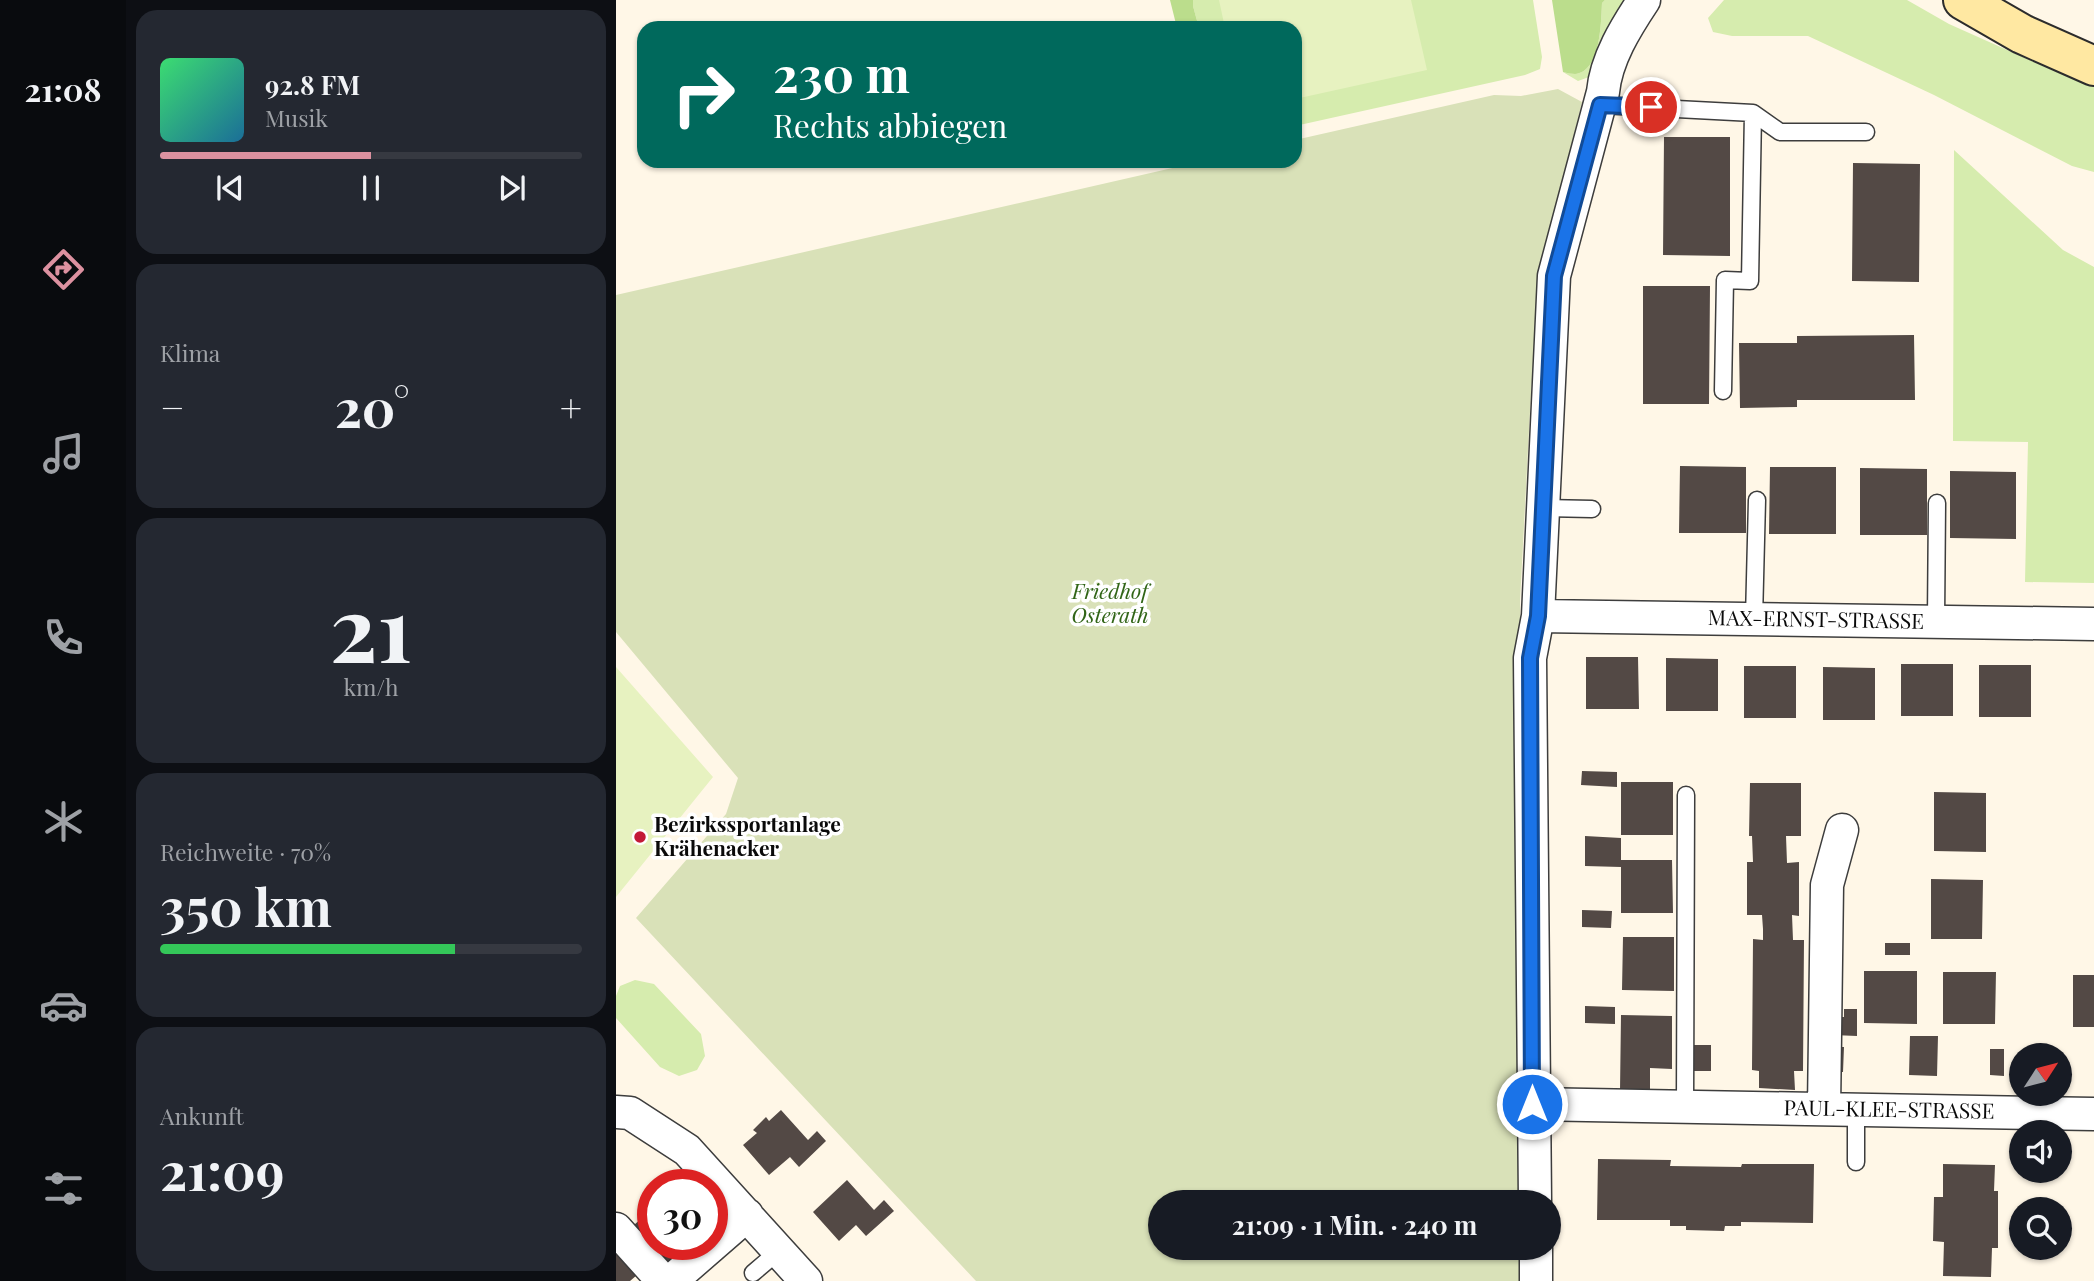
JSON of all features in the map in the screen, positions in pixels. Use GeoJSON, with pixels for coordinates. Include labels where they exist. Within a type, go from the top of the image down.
{"type":"FeatureCollection","features":[{"type":"Feature","properties":{"kind":"main road"},"geometry":{"type":"LineString","coordinates":[[1963,0],[2022,34],[2094,66]]}},
{"type":"Feature","properties":{"kind":"street"},"geometry":{"type":"LineString","coordinates":[[1535,1190],[1530,658],[1538,616],[1554,276],[1604,92],[1605,72],[1644,0]]}},
{"type":"Feature","properties":{"kind":"street","name":"MAX-ERNST-STRASSE"},"geometry":{"type":"LineString","coordinates":[[1538,616],[2094,624]]}},
{"type":"Feature","properties":{"kind":"street"},"geometry":{"type":"LineString","coordinates":[[1824,1109],[1827,885],[1842,830]]}},
{"type":"Feature","properties":{"kind":"street","name":"PAUL-KLEE-STRASSE"},"geometry":{"type":"LineString","coordinates":[[1532,1104],[2094,1114]]}},
{"type":"Feature","properties":{"kind":"street"},"geometry":{"type":"LineString","coordinates":[[616,1112],[629,1113],[687,1150],[806,1281]]}},
{"type":"Feature","properties":{"kind":"street"},"geometry":{"type":"LineString","coordinates":[[671,1281],[747,1215]]}},
{"type":"Feature","properties":{"kind":"street"},"geometry":{"type":"LineString","coordinates":[[616,1229],[663,1281]]}},
{"type":"Feature","properties":{"kind":"street"},"geometry":{"type":"LineString","coordinates":[[1536,1260],[1536,1281]]}},
{"type":"Feature","properties":{"kind":"lane"},"geometry":{"type":"LineString","coordinates":[[1600,105],[1753,113],[1780,132],[1866,132]]}},
{"type":"Feature","properties":{"kind":"lane"},"geometry":{"type":"LineString","coordinates":[[1723,391],[1725,280],[1749,281],[1753,113]]}},
{"type":"Feature","properties":{"kind":"lane"},"geometry":{"type":"LineString","coordinates":[[1754,619],[1758,500]]}},
{"type":"Feature","properties":{"kind":"lane"},"geometry":{"type":"LineString","coordinates":[[1936,621],[1937,503]]}},
{"type":"Feature","properties":{"kind":"lane"},"geometry":{"type":"LineString","coordinates":[[1544,508],[1592,509]]}},
{"type":"Feature","properties":{"kind":"lane"},"geometry":{"type":"LineString","coordinates":[[1685,1107],[1686,795]]}},
{"type":"Feature","properties":{"kind":"lane"},"geometry":{"type":"LineString","coordinates":[[1856,1109],[1856,1162]]}},
{"type":"Feature","properties":{"kind":"lane"},"geometry":{"type":"LineString","coordinates":[[753,1273],[780,1250]]}},
{"type":"Feature","properties":{"kind":"green space"},"geometry":{"type":"Polygon","coordinates":[[[1170,0],[1193,0],[1197,21],[1175,21],[1170,0]]]}},
{"type":"Feature","properties":{"kind":"green space"},"geometry":{"type":"Polygon","coordinates":[[[1193,0],[1533,0],[1542,57],[1540,69],[1525,75],[1302,124],[1302,21],[1197,21],[1193,0]]]}},
{"type":"Feature","properties":{"kind":"green space"},"geometry":{"type":"Polygon","coordinates":[[[1219,0],[1411,0],[1427,70],[1302,97],[1302,21],[1224,21],[1219,0]]]}},
{"type":"Feature","properties":{"kind":"green space"},"geometry":{"type":"Polygon","coordinates":[[[1552,0],[1605,0],[1602,3],[1595,56],[1584,71],[1575,74],[1563,72],[1552,0]]]}},
{"type":"Feature","properties":{"kind":"green space"},"geometry":{"type":"Polygon","coordinates":[[[1605,0],[1635,0],[1589,77],[1578,81],[1563,72],[1575,74],[1590,65],[1598,45],[1602,3],[1605,0]]]}},
{"type":"Feature","properties":{"kind":"green space"},"geometry":{"type":"Polygon","coordinates":[[[1724,0],[1907,0],[1949,24],[2094,86],[2094,172],[2072,166],[1934,95],[1808,36],[1732,36],[1713,32],[1708,18],[1724,0]]]}},
{"type":"Feature","properties":{"kind":"green space","name":"Friedhof Osterath"},"geometry":{"type":"Polygon","coordinates":[[[1558,89],[1582,102],[1541,269],[1531,393],[1520,601],[1527,1190],[1148,1190],[1148,1260],[1527,1260],[1528,1281],[976,1281],[636,918],[726,814],[738,778],[616,632],[616,295],[1172,168],[1302,168],[1302,138],[1494,95],[1521,96],[1558,89]]]}},
{"type":"Feature","properties":{"kind":"green space"},"geometry":{"type":"Polygon","coordinates":[[[1954,150],[2063,250],[2094,267],[2094,583],[2025,582],[2028,442],[1953,441],[1954,150]]]}},
{"type":"Feature","properties":{"kind":"green space","name":"Bezirkssportanlage Krähenacker"},"geometry":{"type":"Polygon","coordinates":[[[616,667],[713,777],[616,897],[616,667]]]}},
{"type":"Feature","properties":{"kind":"green space"},"geometry":{"type":"Polygon","coordinates":[[[635,980],[654,984],[701,1034],[705,1056],[697,1070],[679,1076],[660,1067],[616,1018],[616,996],[620,986],[635,980]]]}},
{"type":"Feature","properties":{"kind":"building"},"geometry":{"type":"Polygon","coordinates":[[[1664,137],[1730,137],[1730,256],[1663,255],[1664,137]]]}},
{"type":"Feature","properties":{"kind":"building"},"geometry":{"type":"Polygon","coordinates":[[[1853,163],[1920,164],[1919,282],[1852,281],[1853,163]]]}},
{"type":"Feature","properties":{"kind":"building"},"geometry":{"type":"Polygon","coordinates":[[[1643,286],[1710,286],[1709,404],[1643,404],[1643,286]]]}},
{"type":"Feature","properties":{"kind":"building"},"geometry":{"type":"Polygon","coordinates":[[[1914,335],[1915,400],[1797,400],[1797,407],[1740,408],[1739,343],[1797,343],[1797,336],[1914,335]]]}},
{"type":"Feature","properties":{"kind":"building"},"geometry":{"type":"Polygon","coordinates":[[[1680,466],[1746,467],[1746,533],[1679,533],[1680,466]]]}},
{"type":"Feature","properties":{"kind":"building"},"geometry":{"type":"Polygon","coordinates":[[[1770,467],[1836,467],[1836,534],[1769,534],[1770,467]]]}},
{"type":"Feature","properties":{"kind":"building"},"geometry":{"type":"Polygon","coordinates":[[[1860,468],[1927,469],[1927,535],[1860,535],[1860,468]]]}},
{"type":"Feature","properties":{"kind":"building"},"geometry":{"type":"Polygon","coordinates":[[[1950,471],[2016,472],[2016,539],[1950,538],[1950,471]]]}},
{"type":"Feature","properties":{"kind":"building"},"geometry":{"type":"Polygon","coordinates":[[[1586,657],[1638,657],[1639,709],[1586,709],[1586,657]]]}},
{"type":"Feature","properties":{"kind":"building"},"geometry":{"type":"Polygon","coordinates":[[[1666,658],[1718,659],[1718,711],[1666,711],[1666,658]]]}},
{"type":"Feature","properties":{"kind":"building"},"geometry":{"type":"Polygon","coordinates":[[[1901,664],[1953,664],[1953,716],[1901,716],[1901,664]]]}},
{"type":"Feature","properties":{"kind":"building"},"geometry":{"type":"Polygon","coordinates":[[[1979,665],[2031,665],[2031,717],[1979,717],[1979,665]]]}},
{"type":"Feature","properties":{"kind":"building"},"geometry":{"type":"Polygon","coordinates":[[[1744,666],[1796,666],[1796,718],[1744,718],[1744,666]]]}},
{"type":"Feature","properties":{"kind":"building"},"geometry":{"type":"Polygon","coordinates":[[[1823,667],[1875,668],[1875,720],[1823,720],[1823,667]]]}},
{"type":"Feature","properties":{"kind":"building"},"geometry":{"type":"Polygon","coordinates":[[[1582,771],[1617,772],[1617,787],[1581,785],[1582,771]]]}},
{"type":"Feature","properties":{"kind":"building"},"geometry":{"type":"Polygon","coordinates":[[[1621,782],[1673,782],[1673,835],[1621,835],[1621,782]]]}},
{"type":"Feature","properties":{"kind":"building"},"geometry":{"type":"Polygon","coordinates":[[[1750,783],[1801,783],[1801,836],[1786,836],[1787,863],[1799,862],[1799,916],[1792,915],[1793,940],[1804,940],[1803,1071],[1794,1071],[1795,1090],[1759,1088],[1759,1071],[1752,1070],[1753,939],[1763,940],[1763,929],[1762,915],[1747,915],[1747,862],[1753,862],[1752,836],[1749,836],[1750,783]]]}},
{"type":"Feature","properties":{"kind":"building"},"geometry":{"type":"Polygon","coordinates":[[[1934,792],[1986,793],[1986,852],[1934,851],[1934,792]]]}},
{"type":"Feature","properties":{"kind":"building"},"geometry":{"type":"Polygon","coordinates":[[[1585,836],[1621,838],[1621,860],[1672,860],[1673,913],[1621,913],[1621,867],[1585,866],[1585,836]]]}},
{"type":"Feature","properties":{"kind":"building"},"geometry":{"type":"Polygon","coordinates":[[[1931,879],[1983,880],[1982,939],[1931,939],[1931,879]]]}},
{"type":"Feature","properties":{"kind":"building"},"geometry":{"type":"Polygon","coordinates":[[[1582,910],[1612,911],[1611,928],[1582,927],[1582,910]]]}},
{"type":"Feature","properties":{"kind":"building"},"geometry":{"type":"Polygon","coordinates":[[[1623,937],[1674,937],[1674,991],[1622,990],[1623,937]]]}},
{"type":"Feature","properties":{"kind":"building"},"geometry":{"type":"Polygon","coordinates":[[[1885,943],[1910,943],[1910,955],[1885,955],[1885,943]]]}},
{"type":"Feature","properties":{"kind":"building"},"geometry":{"type":"Polygon","coordinates":[[[1864,971],[1917,971],[1917,1024],[1864,1023],[1864,971]]]}},
{"type":"Feature","properties":{"kind":"building"},"geometry":{"type":"Polygon","coordinates":[[[1943,972],[1996,972],[1995,1024],[1943,1024],[1943,972]]]}},
{"type":"Feature","properties":{"kind":"building"},"geometry":{"type":"Polygon","coordinates":[[[2073,975],[2094,975],[2094,1027],[2073,1027],[2073,975]]]}},
{"type":"Feature","properties":{"kind":"building"},"geometry":{"type":"Polygon","coordinates":[[[1585,1006],[1615,1007],[1615,1024],[1585,1023],[1585,1006]]]}},
{"type":"Feature","properties":{"kind":"building"},"geometry":{"type":"Polygon","coordinates":[[[1844,1009],[1857,1009],[1857,1036],[1833,1035],[1833,1017],[1844,1017],[1844,1009]]]}},
{"type":"Feature","properties":{"kind":"building"},"geometry":{"type":"Polygon","coordinates":[[[1621,1015],[1672,1016],[1672,1069],[1650,1068],[1650,1091],[1620,1091],[1621,1015]]]}},
{"type":"Feature","properties":{"kind":"building"},"geometry":{"type":"Polygon","coordinates":[[[1910,1036],[1938,1036],[1937,1076],[1909,1075],[1910,1036]]]}},
{"type":"Feature","properties":{"kind":"building"},"geometry":{"type":"Polygon","coordinates":[[[1686,1045],[1711,1045],[1711,1071],[1686,1071],[1686,1045]]]}},
{"type":"Feature","properties":{"kind":"building"},"geometry":{"type":"Polygon","coordinates":[[[1831,1047],[1844,1047],[1843,1072],[1830,1072],[1831,1047]]]}},
{"type":"Feature","properties":{"kind":"building"},"geometry":{"type":"Polygon","coordinates":[[[1990,1049],[2004,1049],[2004,1076],[1990,1075],[1990,1049]]]}},
{"type":"Feature","properties":{"kind":"building"},"geometry":{"type":"Polygon","coordinates":[[[781,1110],[808,1140],[817,1131],[826,1141],[799,1167],[790,1157],[769,1175],[743,1145],[757,1133],[753,1130],[766,1117],[769,1121],[781,1110]]]}},
{"type":"Feature","properties":{"kind":"building"},"geometry":{"type":"Polygon","coordinates":[[[1598,1159],[1671,1160],[1670,1166],[1814,1164],[1813,1223],[1741,1222],[1741,1226],[1725,1226],[1724,1231],[1686,1230],[1686,1226],[1670,1226],[1670,1220],[1597,1220],[1598,1159]]]}},
{"type":"Feature","properties":{"kind":"building"},"geometry":{"type":"Polygon","coordinates":[[[1943,1164],[1995,1165],[1998,1248],[1992,1248],[1991,1277],[1943,1276],[1944,1242],[1933,1241],[1934,1197],[1943,1197],[1943,1164]]]}},
{"type":"Feature","properties":{"kind":"building"},"geometry":{"type":"Polygon","coordinates":[[[847,1180],[874,1210],[884,1200],[894,1211],[866,1236],[856,1225],[839,1241],[813,1212],[847,1180]]]}},
{"type":"Feature","properties":{"kind":"building"},"geometry":{"type":"Polygon","coordinates":[[[616,1251],[637,1275],[630,1281],[616,1281],[616,1251]]]}},
{"type":"Feature","properties":{"kind":"building"},"geometry":{"type":"Polygon","coordinates":[[[666,1260],[680,1260],[672,1267],[666,1260]]]}},
{"type":"Feature","properties":{"kind":"place","name":"Bezirkssportanlage Krähenacker"},"geometry":{"type":"Point","coordinates":[640,837]}},
{"type":"Feature","properties":{"kind":"route"},"geometry":{"type":"LineString","coordinates":[[1532,1104],[1530,658],[1538,616],[1554,276],[1600,105],[1651,107]]}}]}
